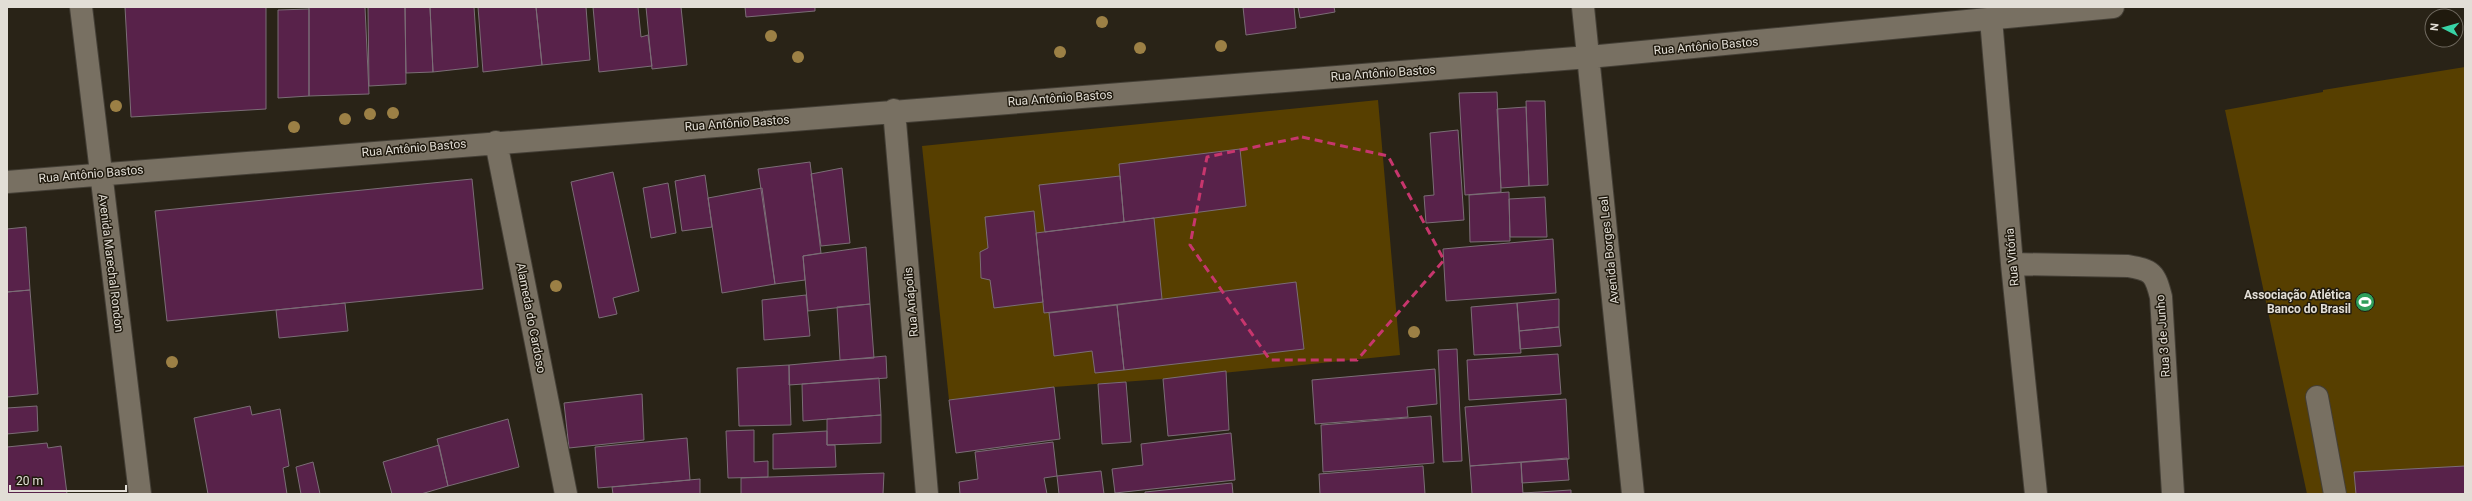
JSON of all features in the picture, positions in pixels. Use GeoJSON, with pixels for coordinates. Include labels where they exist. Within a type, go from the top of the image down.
{"type":"FeatureCollection","features":[{"type":"Feature","properties":{"kind":"street","name":"Avenida Marechal Rondon"},"geometry":{"type":"LineString","coordinates":[[81,7],[140,494]]}},
{"type":"Feature","properties":{"kind":"street","name":"Avenida Borges Leal"},"geometry":{"type":"LineString","coordinates":[[1584,7],[1633,494]]}},
{"type":"Feature","properties":{"kind":"street","name":"Rua Antônio Bastos"},"geometry":{"type":"LineString","coordinates":[[7,182],[100,173],[894,110],[1589,57],[2113,7]]}},
{"type":"Feature","properties":{"kind":"street","name":"Rua Vitória"},"geometry":{"type":"LineString","coordinates":[[1991,19],[2012,264],[2036,494]]}},
{"type":"Feature","properties":{"kind":"street","name":"Rua Anápolis"},"geometry":{"type":"LineString","coordinates":[[894,110],[927,494]]}},
{"type":"Feature","properties":{"kind":"street","name":"Alameda do Cardoso"},"geometry":{"type":"LineString","coordinates":[[496,142],[566,494]]}},
{"type":"Feature","properties":{"kind":"street","name":"Rua 3 de Junho"},"geometry":{"type":"LineString","coordinates":[[2012,264],[2128,266],[2144,268],[2151,272],[2157,281],[2161,297],[2173,494]]}},
{"type":"Feature","properties":{"kind":"street"},"geometry":{"type":"LineString","coordinates":[[2317,397],[2335,494]]}},
{"type":"Feature","properties":{"kind":"highlighted area"},"geometry":{"type":"Polygon","coordinates":[[[1302,137],[1388,156],[1444,260],[1357,360],[1270,360],[1190,245],[1207,157],[1302,137]]]}},
{"type":"Feature","properties":{"kind":"shaded area","name":"Associação Atlética Banco do Brasil"},"geometry":{"type":"Polygon","coordinates":[[[2465,67],[2465,494],[2307,494],[2225,110],[2323,92],[2323,90],[2465,67]]]}},
{"type":"Feature","properties":{"kind":"shaded area"},"geometry":{"type":"Polygon","coordinates":[[[1378,100],[1400,355],[1163,379],[1054,387],[949,400],[922,146],[1378,100]]]}},
{"type":"Feature","properties":{"kind":"building"},"geometry":{"type":"Polygon","coordinates":[[[125,7],[266,7],[266,109],[131,117],[125,7]]]}},
{"type":"Feature","properties":{"kind":"building"},"geometry":{"type":"Polygon","coordinates":[[[309,7],[365,7],[369,94],[309,96],[309,7]]]}},
{"type":"Feature","properties":{"kind":"building"},"geometry":{"type":"Polygon","coordinates":[[[368,7],[405,7],[406,84],[369,86],[368,7]]]}},
{"type":"Feature","properties":{"kind":"building"},"geometry":{"type":"Polygon","coordinates":[[[405,7],[430,7],[433,72],[406,73],[405,7]]]}},
{"type":"Feature","properties":{"kind":"building"},"geometry":{"type":"Polygon","coordinates":[[[430,7],[474,7],[478,67],[433,72],[430,7]]]}},
{"type":"Feature","properties":{"kind":"building"},"geometry":{"type":"Polygon","coordinates":[[[478,7],[536,7],[542,65],[483,72],[478,7]]]}},
{"type":"Feature","properties":{"kind":"building"},"geometry":{"type":"Polygon","coordinates":[[[536,7],[586,7],[590,60],[542,65],[536,7]]]}},
{"type":"Feature","properties":{"kind":"building"},"geometry":{"type":"Polygon","coordinates":[[[593,7],[638,7],[641,37],[648,35],[652,66],[599,72],[593,7]]]}},
{"type":"Feature","properties":{"kind":"building"},"geometry":{"type":"Polygon","coordinates":[[[646,7],[681,7],[687,65],[652,69],[646,7]]]}},
{"type":"Feature","properties":{"kind":"building"},"geometry":{"type":"Polygon","coordinates":[[[745,7],[815,7],[815,11],[746,17],[745,7]]]}},
{"type":"Feature","properties":{"kind":"building"},"geometry":{"type":"Polygon","coordinates":[[[1243,7],[1294,7],[1296,28],[1246,35],[1243,7]]]}},
{"type":"Feature","properties":{"kind":"building"},"geometry":{"type":"Polygon","coordinates":[[[1298,7],[1334,7],[1335,12],[1300,18],[1298,7]]]}},
{"type":"Feature","properties":{"kind":"building"},"geometry":{"type":"Polygon","coordinates":[[[309,9],[309,96],[278,98],[278,10],[309,9]]]}},
{"type":"Feature","properties":{"kind":"building"},"geometry":{"type":"Polygon","coordinates":[[[1497,92],[1501,192],[1465,195],[1459,93],[1497,92]]]}},
{"type":"Feature","properties":{"kind":"building"},"geometry":{"type":"Polygon","coordinates":[[[1526,101],[1545,101],[1548,185],[1529,186],[1526,101]]]}},
{"type":"Feature","properties":{"kind":"building"},"geometry":{"type":"Polygon","coordinates":[[[1526,107],[1529,186],[1501,188],[1497,109],[1526,107]]]}},
{"type":"Feature","properties":{"kind":"building"},"geometry":{"type":"Polygon","coordinates":[[[1458,130],[1464,220],[1426,223],[1424,196],[1434,195],[1430,133],[1458,130]]]}},
{"type":"Feature","properties":{"kind":"building"},"geometry":{"type":"Polygon","coordinates":[[[1240,149],[1246,206],[1124,222],[1119,164],[1240,149]]]}},
{"type":"Feature","properties":{"kind":"building"},"geometry":{"type":"Polygon","coordinates":[[[810,162],[821,253],[803,256],[805,280],[775,284],[758,169],[810,162]]]}},
{"type":"Feature","properties":{"kind":"building"},"geometry":{"type":"Polygon","coordinates":[[[842,168],[850,243],[821,246],[811,174],[842,168]]]}},
{"type":"Feature","properties":{"kind":"building"},"geometry":{"type":"Polygon","coordinates":[[[613,172],[639,291],[613,298],[617,314],[599,318],[571,182],[613,172]]]}},
{"type":"Feature","properties":{"kind":"building"},"geometry":{"type":"Polygon","coordinates":[[[705,175],[712,227],[682,231],[675,181],[705,175]]]}},
{"type":"Feature","properties":{"kind":"building"},"geometry":{"type":"Polygon","coordinates":[[[1120,176],[1124,222],[1045,232],[1039,185],[1120,176]]]}},
{"type":"Feature","properties":{"kind":"building"},"geometry":{"type":"Polygon","coordinates":[[[472,179],[483,289],[167,321],[155,211],[472,179]]]}},
{"type":"Feature","properties":{"kind":"building"},"geometry":{"type":"Polygon","coordinates":[[[668,183],[676,233],[651,238],[643,188],[668,183]]]}},
{"type":"Feature","properties":{"kind":"building"},"geometry":{"type":"Polygon","coordinates":[[[762,188],[775,284],[722,293],[708,198],[762,188]]]}},
{"type":"Feature","properties":{"kind":"building"},"geometry":{"type":"Polygon","coordinates":[[[1509,192],[1510,241],[1470,242],[1469,195],[1509,192]]]}},
{"type":"Feature","properties":{"kind":"building"},"geometry":{"type":"Polygon","coordinates":[[[1545,197],[1547,237],[1510,237],[1509,199],[1545,197]]]}},
{"type":"Feature","properties":{"kind":"building"},"geometry":{"type":"Polygon","coordinates":[[[1034,211],[1043,302],[994,308],[990,280],[981,278],[980,252],[988,248],[985,217],[1034,211]]]}},
{"type":"Feature","properties":{"kind":"building"},"geometry":{"type":"Polygon","coordinates":[[[1154,218],[1162,299],[1044,313],[1036,233],[1154,218]]]}},
{"type":"Feature","properties":{"kind":"building"},"geometry":{"type":"Polygon","coordinates":[[[26,227],[30,290],[7,292],[7,229],[26,227]]]}},
{"type":"Feature","properties":{"kind":"building"},"geometry":{"type":"Polygon","coordinates":[[[1553,239],[1556,293],[1446,301],[1443,249],[1553,239]]]}},
{"type":"Feature","properties":{"kind":"building"},"geometry":{"type":"Polygon","coordinates":[[[866,247],[870,304],[808,311],[803,256],[866,247]]]}},
{"type":"Feature","properties":{"kind":"building"},"geometry":{"type":"Polygon","coordinates":[[[1296,282],[1304,349],[1124,370],[1117,305],[1296,282]]]}},
{"type":"Feature","properties":{"kind":"building"},"geometry":{"type":"Polygon","coordinates":[[[30,290],[38,394],[7,397],[7,292],[30,290]]]}},
{"type":"Feature","properties":{"kind":"building"},"geometry":{"type":"Polygon","coordinates":[[[806,295],[810,336],[764,340],[762,300],[806,295]]]}},
{"type":"Feature","properties":{"kind":"building"},"geometry":{"type":"Polygon","coordinates":[[[1559,299],[1559,327],[1519,331],[1517,303],[1559,299]]]}},
{"type":"Feature","properties":{"kind":"building"},"geometry":{"type":"Polygon","coordinates":[[[345,303],[348,331],[279,338],[276,310],[345,303]]]}},
{"type":"Feature","properties":{"kind":"building"},"geometry":{"type":"Polygon","coordinates":[[[1517,303],[1521,353],[1474,355],[1471,307],[1517,303]]]}},
{"type":"Feature","properties":{"kind":"building"},"geometry":{"type":"Polygon","coordinates":[[[870,304],[874,358],[840,360],[837,307],[870,304]]]}},
{"type":"Feature","properties":{"kind":"building"},"geometry":{"type":"Polygon","coordinates":[[[1117,305],[1124,370],[1095,373],[1092,351],[1054,356],[1049,313],[1117,305]]]}},
{"type":"Feature","properties":{"kind":"building"},"geometry":{"type":"Polygon","coordinates":[[[1559,327],[1561,346],[1520,349],[1519,331],[1559,327]]]}},
{"type":"Feature","properties":{"kind":"building"},"geometry":{"type":"Polygon","coordinates":[[[1457,349],[1462,461],[1443,462],[1438,350],[1457,349]]]}},
{"type":"Feature","properties":{"kind":"building"},"geometry":{"type":"Polygon","coordinates":[[[1558,354],[1561,394],[1469,400],[1467,360],[1558,354]]]}},
{"type":"Feature","properties":{"kind":"building"},"geometry":{"type":"Polygon","coordinates":[[[886,356],[887,378],[789,385],[789,365],[886,356]]]}},
{"type":"Feature","properties":{"kind":"building"},"geometry":{"type":"Polygon","coordinates":[[[789,365],[791,425],[739,426],[737,368],[789,365]]]}},
{"type":"Feature","properties":{"kind":"building"},"geometry":{"type":"Polygon","coordinates":[[[1435,369],[1437,404],[1407,407],[1408,417],[1315,424],[1312,380],[1435,369]]]}},
{"type":"Feature","properties":{"kind":"building"},"geometry":{"type":"Polygon","coordinates":[[[1226,371],[1229,430],[1168,436],[1163,379],[1226,371]]]}},
{"type":"Feature","properties":{"kind":"building"},"geometry":{"type":"Polygon","coordinates":[[[879,378],[881,415],[803,421],[802,384],[879,378]]]}},
{"type":"Feature","properties":{"kind":"building"},"geometry":{"type":"Polygon","coordinates":[[[1126,382],[1131,442],[1102,444],[1098,384],[1126,382]]]}},
{"type":"Feature","properties":{"kind":"building"},"geometry":{"type":"Polygon","coordinates":[[[1054,387],[1060,439],[956,453],[949,400],[1054,387]]]}},
{"type":"Feature","properties":{"kind":"building"},"geometry":{"type":"Polygon","coordinates":[[[642,394],[644,440],[569,448],[564,403],[642,394]]]}},
{"type":"Feature","properties":{"kind":"building"},"geometry":{"type":"Polygon","coordinates":[[[1566,399],[1569,459],[1470,466],[1465,407],[1566,399]]]}},
{"type":"Feature","properties":{"kind":"building"},"geometry":{"type":"Polygon","coordinates":[[[37,406],[38,431],[7,434],[7,408],[37,406]]]}},
{"type":"Feature","properties":{"kind":"building"},"geometry":{"type":"Polygon","coordinates":[[[250,406],[252,415],[280,409],[289,466],[283,468],[287,494],[208,494],[194,418],[250,406]]]}},
{"type":"Feature","properties":{"kind":"building"},"geometry":{"type":"Polygon","coordinates":[[[881,415],[881,443],[827,445],[827,419],[881,415]]]}},
{"type":"Feature","properties":{"kind":"building"},"geometry":{"type":"Polygon","coordinates":[[[1431,416],[1434,463],[1323,472],[1321,425],[1431,416]]]}},
{"type":"Feature","properties":{"kind":"building"},"geometry":{"type":"Polygon","coordinates":[[[508,419],[519,467],[448,486],[437,439],[508,419]]]}},
{"type":"Feature","properties":{"kind":"building"},"geometry":{"type":"Polygon","coordinates":[[[754,430],[754,462],[768,461],[768,477],[728,478],[726,431],[754,430]]]}},
{"type":"Feature","properties":{"kind":"building"},"geometry":{"type":"Polygon","coordinates":[[[827,431],[827,445],[835,445],[836,467],[773,469],[773,434],[827,431]]]}},
{"type":"Feature","properties":{"kind":"building"},"geometry":{"type":"Polygon","coordinates":[[[1231,433],[1235,480],[1115,493],[1112,469],[1143,465],[1141,444],[1231,433]]]}},
{"type":"Feature","properties":{"kind":"building"},"geometry":{"type":"Polygon","coordinates":[[[687,438],[690,480],[598,488],[595,447],[687,438]]]}},
{"type":"Feature","properties":{"kind":"building"},"geometry":{"type":"Polygon","coordinates":[[[1053,442],[1057,476],[1044,478],[1047,494],[960,494],[959,482],[978,479],[975,452],[1053,442]]]}},
{"type":"Feature","properties":{"kind":"building"},"geometry":{"type":"Polygon","coordinates":[[[47,443],[48,448],[61,446],[67,494],[7,494],[7,447],[47,443]]]}},
{"type":"Feature","properties":{"kind":"building"},"geometry":{"type":"Polygon","coordinates":[[[439,445],[448,486],[421,494],[392,494],[383,462],[439,445]]]}},
{"type":"Feature","properties":{"kind":"building"},"geometry":{"type":"Polygon","coordinates":[[[1567,458],[1569,480],[1522,483],[1521,462],[1567,458]]]}},
{"type":"Feature","properties":{"kind":"building"},"geometry":{"type":"Polygon","coordinates":[[[313,462],[320,494],[301,494],[296,467],[313,462]]]}},
{"type":"Feature","properties":{"kind":"building"},"geometry":{"type":"Polygon","coordinates":[[[1521,462],[1523,494],[1472,494],[1470,466],[1521,462]]]}},
{"type":"Feature","properties":{"kind":"building"},"geometry":{"type":"Polygon","coordinates":[[[1423,466],[1425,494],[1320,494],[1319,474],[1423,466]]]}},
{"type":"Feature","properties":{"kind":"building"},"geometry":{"type":"Polygon","coordinates":[[[2465,466],[2465,494],[2356,494],[2354,472],[2465,466]]]}},
{"type":"Feature","properties":{"kind":"building"},"geometry":{"type":"Polygon","coordinates":[[[1101,471],[1104,494],[1059,494],[1057,476],[1101,471]]]}},
{"type":"Feature","properties":{"kind":"building"},"geometry":{"type":"Polygon","coordinates":[[[884,473],[883,494],[741,494],[741,478],[884,473]]]}},
{"type":"Feature","properties":{"kind":"building"},"geometry":{"type":"Polygon","coordinates":[[[700,479],[700,494],[613,494],[612,487],[700,479]]]}},
{"type":"Feature","properties":{"kind":"building"},"geometry":{"type":"Polygon","coordinates":[[[1232,483],[1233,494],[1145,494],[1145,492],[1232,483]]]}},
{"type":"Feature","properties":{"kind":"building"},"geometry":{"type":"Polygon","coordinates":[[[1571,490],[1571,494],[1523,493],[1571,490]]]}},
{"type":"Feature","properties":{"kind":"place","name":"Associação Atlética Banco do Brasil"},"geometry":{"type":"Point","coordinates":[2365,302]}}]}
